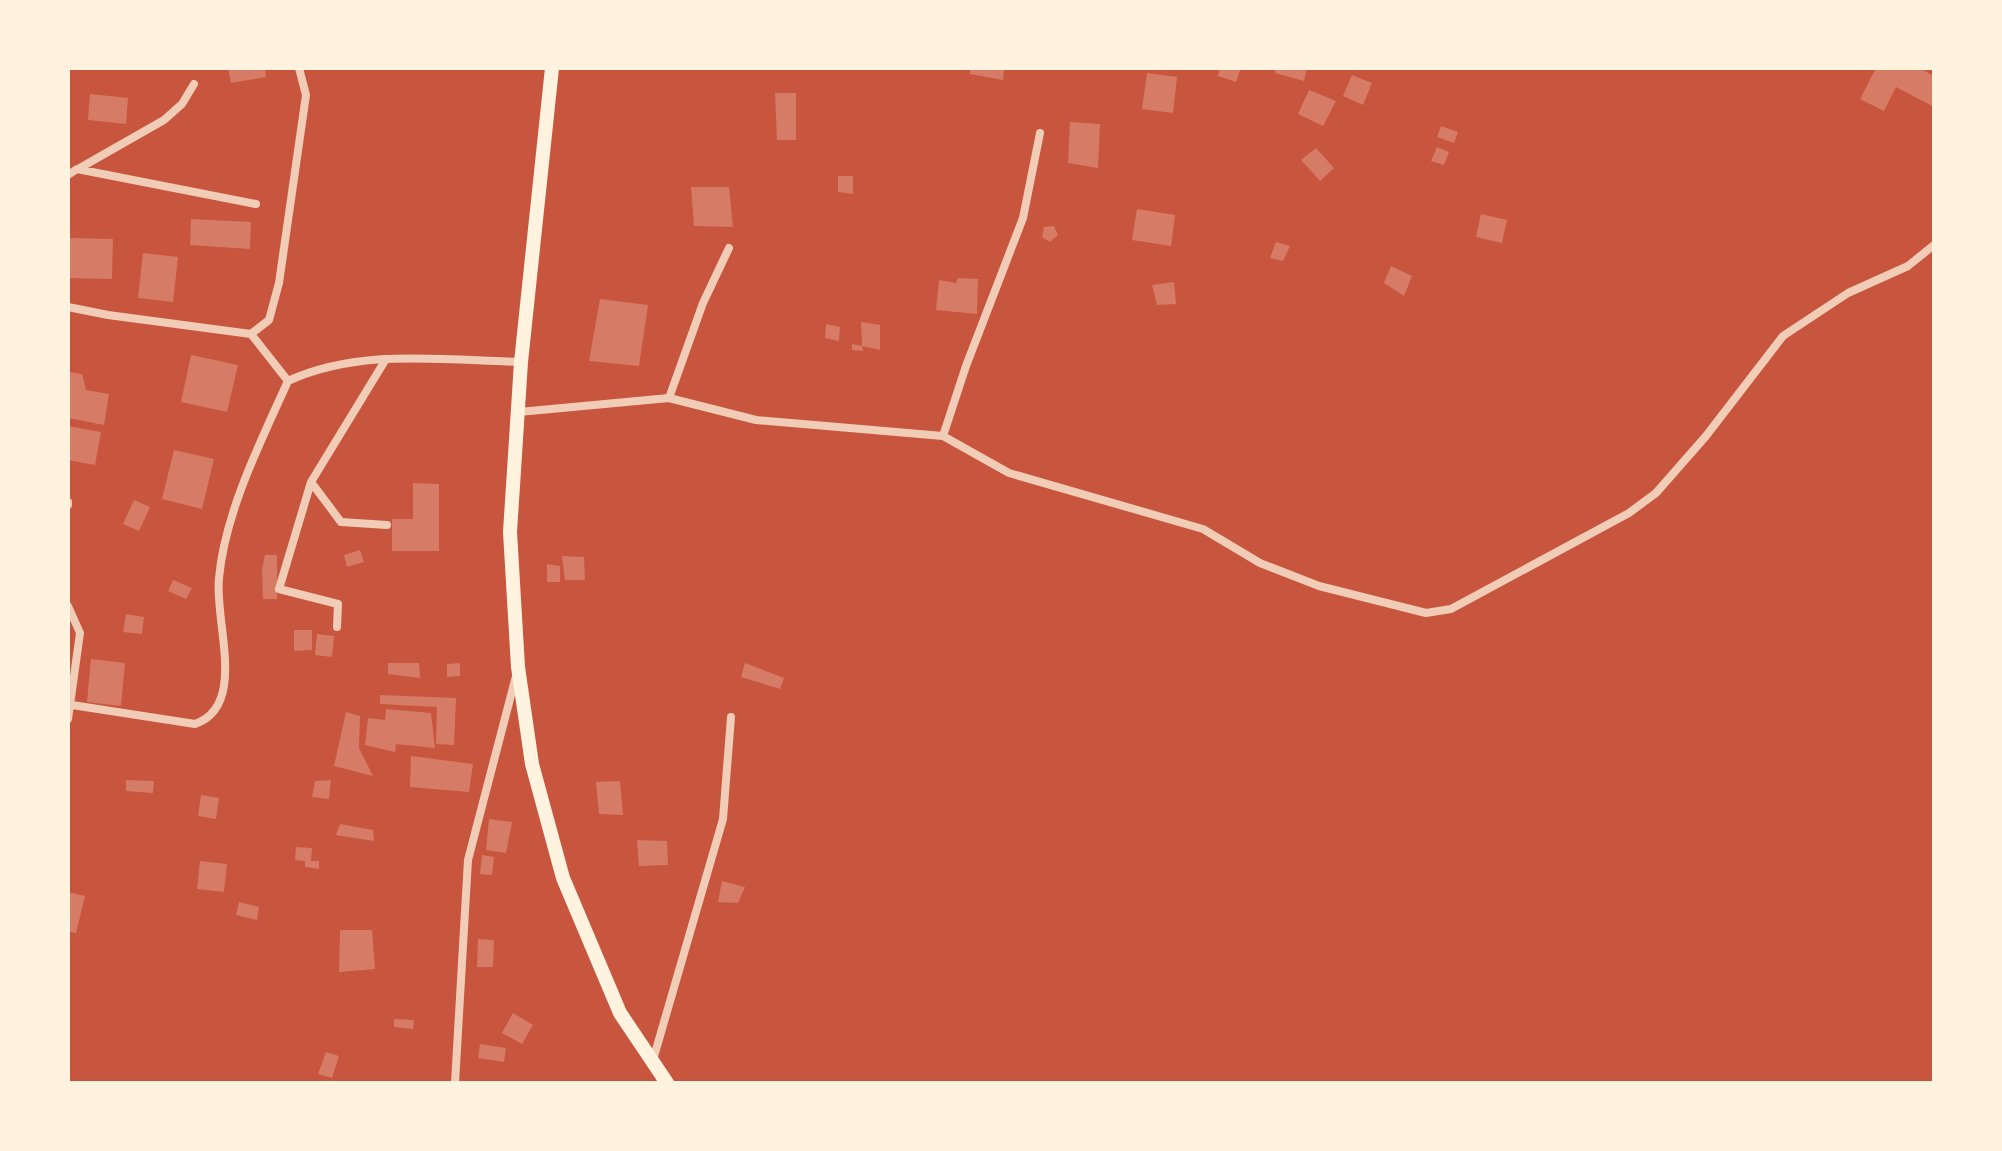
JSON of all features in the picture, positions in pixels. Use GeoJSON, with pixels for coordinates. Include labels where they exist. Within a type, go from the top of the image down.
{"type":"FeatureCollection","features":[{"type":"Feature","properties":{"kind":"highway"},"geometry":{"type":"LineString","coordinates":[[552,68],[521,362],[510,532],[518,667],[532,764],[563,878],[620,1013],[667,1083]]}},
{"type":"Feature","properties":{"kind":"street"},"geometry":{"type":"LineString","coordinates":[[251,334],[269,320],[279,283],[306,95],[299,68]]}},
{"type":"Feature","properties":{"kind":"street"},"geometry":{"type":"LineString","coordinates":[[68,175],[164,120],[182,104],[194,84]]}},
{"type":"Feature","properties":{"kind":"street"},"geometry":{"type":"LineString","coordinates":[[943,436],[966,366],[1023,218],[1040,133]]}},
{"type":"Feature","properties":{"kind":"street"},"geometry":{"type":"LineString","coordinates":[[77,169],[256,204]]}},
{"type":"Feature","properties":{"kind":"street"},"geometry":{"type":"LineString","coordinates":[[519,412],[669,398],[756,420],[943,436],[1009,473],[1203,529],[1260,563],[1319,586],[1426,613],[1451,609],[1629,513],[1656,493],[1706,436],[1783,336],[1848,293],[1908,266],[1934,245]]}},
{"type":"Feature","properties":{"kind":"street"},"geometry":{"type":"LineString","coordinates":[[669,398],[703,303],[729,248]]}},
{"type":"Feature","properties":{"kind":"street"},"geometry":{"type":"LineString","coordinates":[[68,307],[251,334],[288,381]]}},
{"type":"Feature","properties":{"kind":"street"},"geometry":{"type":"LineString","coordinates":[[337,627],[338,604],[279,589],[311,482],[386,359]]}},
{"type":"Feature","properties":{"kind":"street"},"geometry":{"type":"LineString","coordinates":[[72,705],[195,724],[207,720],[216,709],[226,677],[218,607],[219,577],[245,478],[288,381],[313,369],[386,359],[521,362]]}},
{"type":"Feature","properties":{"kind":"street"},"geometry":{"type":"LineString","coordinates":[[311,482],[341,522],[387,525]]}},
{"type":"Feature","properties":{"kind":"street"},"geometry":{"type":"LineString","coordinates":[[68,606],[80,633],[68,719]]}},
{"type":"Feature","properties":{"kind":"street"},"geometry":{"type":"LineString","coordinates":[[455,1083],[468,860],[518,667]]}},
{"type":"Feature","properties":{"kind":"street"},"geometry":{"type":"LineString","coordinates":[[653,1061],[723,819],[731,717]]}},
{"type":"Feature","properties":{"kind":"building"},"geometry":{"type":"Polygon","coordinates":[[[228,68],[265,68],[266,77],[231,83],[228,68]]]}},
{"type":"Feature","properties":{"kind":"building"},"geometry":{"type":"Polygon","coordinates":[[[970,68],[1004,68],[1003,80],[970,74],[970,68]]]}},
{"type":"Feature","properties":{"kind":"building"},"geometry":{"type":"Polygon","coordinates":[[[1220,68],[1241,68],[1236,82],[1218,76],[1220,68]]]}},
{"type":"Feature","properties":{"kind":"building"},"geometry":{"type":"Polygon","coordinates":[[[1276,68],[1307,68],[1304,81],[1275,73],[1276,68]]]}},
{"type":"Feature","properties":{"kind":"building"},"geometry":{"type":"Polygon","coordinates":[[[1876,68],[1919,68],[1934,76],[1934,107],[1896,87],[1884,111],[1860,99],[1876,68]]]}},
{"type":"Feature","properties":{"kind":"building"},"geometry":{"type":"Polygon","coordinates":[[[1147,73],[1177,77],[1173,113],[1142,109],[1147,73]]]}},
{"type":"Feature","properties":{"kind":"building"},"geometry":{"type":"Polygon","coordinates":[[[1352,75],[1372,83],[1363,105],[1343,96],[1352,75]]]}},
{"type":"Feature","properties":{"kind":"building"},"geometry":{"type":"Polygon","coordinates":[[[1309,90],[1336,101],[1323,126],[1298,114],[1309,90]]]}},
{"type":"Feature","properties":{"kind":"building"},"geometry":{"type":"Polygon","coordinates":[[[775,93],[796,93],[796,140],[777,140],[775,93]]]}},
{"type":"Feature","properties":{"kind":"building"},"geometry":{"type":"Polygon","coordinates":[[[90,94],[128,98],[126,124],[88,120],[90,94]]]}},
{"type":"Feature","properties":{"kind":"building"},"geometry":{"type":"Polygon","coordinates":[[[1070,122],[1100,124],[1098,168],[1068,163],[1070,122]]]}},
{"type":"Feature","properties":{"kind":"building"},"geometry":{"type":"Polygon","coordinates":[[[1441,126],[1458,132],[1454,143],[1437,137],[1441,126]]]}},
{"type":"Feature","properties":{"kind":"building"},"geometry":{"type":"Polygon","coordinates":[[[1437,147],[1449,152],[1444,165],[1431,161],[1437,147]]]}},
{"type":"Feature","properties":{"kind":"building"},"geometry":{"type":"Polygon","coordinates":[[[1316,148],[1334,168],[1320,181],[1301,160],[1316,148]]]}},
{"type":"Feature","properties":{"kind":"building"},"geometry":{"type":"Polygon","coordinates":[[[838,176],[853,176],[853,194],[838,192],[838,176]]]}},
{"type":"Feature","properties":{"kind":"building"},"geometry":{"type":"Polygon","coordinates":[[[691,187],[729,187],[733,227],[694,226],[691,187]]]}},
{"type":"Feature","properties":{"kind":"building"},"geometry":{"type":"Polygon","coordinates":[[[1137,209],[1175,215],[1171,246],[1132,240],[1137,209]]]}},
{"type":"Feature","properties":{"kind":"building"},"geometry":{"type":"Polygon","coordinates":[[[1481,214],[1507,220],[1502,243],[1476,237],[1481,214]]]}},
{"type":"Feature","properties":{"kind":"building"},"geometry":{"type":"Polygon","coordinates":[[[191,219],[251,222],[250,249],[190,245],[191,219]]]}},
{"type":"Feature","properties":{"kind":"building"},"geometry":{"type":"Polygon","coordinates":[[[1054,226],[1058,235],[1050,242],[1042,237],[1044,227],[1054,226]]]}},
{"type":"Feature","properties":{"kind":"building"},"geometry":{"type":"Polygon","coordinates":[[[68,238],[113,239],[112,279],[68,278],[68,238]]]}},
{"type":"Feature","properties":{"kind":"building"},"geometry":{"type":"Polygon","coordinates":[[[1276,242],[1290,246],[1283,261],[1270,258],[1276,242]]]}},
{"type":"Feature","properties":{"kind":"building"},"geometry":{"type":"Polygon","coordinates":[[[143,253],[178,257],[173,302],[138,298],[143,253]]]}},
{"type":"Feature","properties":{"kind":"building"},"geometry":{"type":"Polygon","coordinates":[[[1391,266],[1412,276],[1404,296],[1384,283],[1391,266]]]}},
{"type":"Feature","properties":{"kind":"building"},"geometry":{"type":"Polygon","coordinates":[[[958,278],[978,279],[977,314],[936,310],[939,280],[956,283],[958,278]]]}},
{"type":"Feature","properties":{"kind":"building"},"geometry":{"type":"Polygon","coordinates":[[[1174,282],[1176,304],[1157,305],[1152,285],[1174,282]]]}},
{"type":"Feature","properties":{"kind":"building"},"geometry":{"type":"Polygon","coordinates":[[[600,299],[648,305],[639,366],[589,361],[600,299]]]}},
{"type":"Feature","properties":{"kind":"building"},"geometry":{"type":"Polygon","coordinates":[[[861,322],[880,325],[880,350],[862,346],[861,322]]]}},
{"type":"Feature","properties":{"kind":"building"},"geometry":{"type":"Polygon","coordinates":[[[826,324],[840,327],[839,341],[825,338],[826,324]]]}},
{"type":"Feature","properties":{"kind":"building"},"geometry":{"type":"Polygon","coordinates":[[[852,344],[862,346],[863,351],[852,350],[852,344]]]}},
{"type":"Feature","properties":{"kind":"building"},"geometry":{"type":"Polygon","coordinates":[[[191,355],[238,365],[227,412],[181,402],[191,355]]]}},
{"type":"Feature","properties":{"kind":"building"},"geometry":{"type":"Polygon","coordinates":[[[68,372],[82,374],[86,390],[109,394],[104,425],[68,418],[68,372]]]}},
{"type":"Feature","properties":{"kind":"building"},"geometry":{"type":"Polygon","coordinates":[[[68,426],[101,432],[95,465],[68,460],[68,426]]]}},
{"type":"Feature","properties":{"kind":"building"},"geometry":{"type":"Polygon","coordinates":[[[174,450],[214,459],[202,509],[162,499],[174,450]]]}},
{"type":"Feature","properties":{"kind":"building"},"geometry":{"type":"Polygon","coordinates":[[[413,483],[439,484],[439,551],[392,551],[392,519],[413,519],[413,483]]]}},
{"type":"Feature","properties":{"kind":"building"},"geometry":{"type":"Polygon","coordinates":[[[134,500],[150,507],[139,531],[123,524],[134,500]]]}},
{"type":"Feature","properties":{"kind":"building"},"geometry":{"type":"Polygon","coordinates":[[[360,550],[364,562],[347,567],[344,555],[360,550]]]}},
{"type":"Feature","properties":{"kind":"building"},"geometry":{"type":"Polygon","coordinates":[[[265,555],[277,555],[277,599],[263,599],[265,555]]]}},
{"type":"Feature","properties":{"kind":"building"},"geometry":{"type":"Polygon","coordinates":[[[562,556],[584,557],[585,580],[565,580],[562,556]]]}},
{"type":"Feature","properties":{"kind":"building"},"geometry":{"type":"Polygon","coordinates":[[[547,564],[560,566],[560,582],[547,582],[547,564]]]}},
{"type":"Feature","properties":{"kind":"building"},"geometry":{"type":"Polygon","coordinates":[[[173,580],[192,588],[186,599],[168,591],[173,580]]]}},
{"type":"Feature","properties":{"kind":"building"},"geometry":{"type":"Polygon","coordinates":[[[126,614],[144,617],[142,634],[123,632],[126,614]]]}},
{"type":"Feature","properties":{"kind":"building"},"geometry":{"type":"Polygon","coordinates":[[[294,630],[312,630],[312,650],[294,651],[294,630]]]}},
{"type":"Feature","properties":{"kind":"building"},"geometry":{"type":"Polygon","coordinates":[[[317,634],[334,636],[332,657],[315,655],[317,634]]]}},
{"type":"Feature","properties":{"kind":"building"},"geometry":{"type":"Polygon","coordinates":[[[91,659],[125,663],[121,706],[87,702],[91,659]]]}},
{"type":"Feature","properties":{"kind":"building"},"geometry":{"type":"Polygon","coordinates":[[[388,663],[419,663],[420,678],[388,674],[388,663]]]}},
{"type":"Feature","properties":{"kind":"building"},"geometry":{"type":"Polygon","coordinates":[[[460,663],[460,676],[447,677],[447,664],[460,663]]]}},
{"type":"Feature","properties":{"kind":"building"},"geometry":{"type":"Polygon","coordinates":[[[745,663],[784,678],[780,689],[741,677],[745,663]]]}},
{"type":"Feature","properties":{"kind":"building"},"geometry":{"type":"Polygon","coordinates":[[[380,695],[456,698],[454,745],[436,744],[437,707],[380,704],[380,695]]]}},
{"type":"Feature","properties":{"kind":"building"},"geometry":{"type":"Polygon","coordinates":[[[386,709],[431,713],[435,748],[396,744],[395,752],[365,745],[368,718],[385,720],[386,709]]]}},
{"type":"Feature","properties":{"kind":"building"},"geometry":{"type":"Polygon","coordinates":[[[346,712],[360,716],[359,748],[373,776],[334,766],[346,712]]]}},
{"type":"Feature","properties":{"kind":"building"},"geometry":{"type":"Polygon","coordinates":[[[411,756],[473,764],[469,792],[410,787],[411,756]]]}},
{"type":"Feature","properties":{"kind":"building"},"geometry":{"type":"Polygon","coordinates":[[[126,780],[154,781],[153,793],[126,791],[126,780]]]}},
{"type":"Feature","properties":{"kind":"building"},"geometry":{"type":"Polygon","coordinates":[[[331,780],[329,799],[312,797],[315,781],[331,780]]]}},
{"type":"Feature","properties":{"kind":"building"},"geometry":{"type":"Polygon","coordinates":[[[620,781],[623,815],[599,814],[596,782],[620,781]]]}},
{"type":"Feature","properties":{"kind":"building"},"geometry":{"type":"Polygon","coordinates":[[[201,795],[219,798],[216,819],[198,816],[201,795]]]}},
{"type":"Feature","properties":{"kind":"building"},"geometry":{"type":"Polygon","coordinates":[[[489,819],[512,822],[506,853],[486,850],[489,819]]]}},
{"type":"Feature","properties":{"kind":"building"},"geometry":{"type":"Polygon","coordinates":[[[340,824],[373,830],[374,841],[336,835],[340,824]]]}},
{"type":"Feature","properties":{"kind":"building"},"geometry":{"type":"Polygon","coordinates":[[[637,840],[667,841],[668,865],[639,866],[637,840]]]}},
{"type":"Feature","properties":{"kind":"building"},"geometry":{"type":"Polygon","coordinates":[[[296,847],[312,848],[311,861],[319,861],[319,869],[305,867],[305,861],[295,860],[296,847]]]}},
{"type":"Feature","properties":{"kind":"building"},"geometry":{"type":"Polygon","coordinates":[[[482,855],[494,857],[492,875],[480,874],[482,855]]]}},
{"type":"Feature","properties":{"kind":"building"},"geometry":{"type":"Polygon","coordinates":[[[200,861],[227,864],[224,892],[197,889],[200,861]]]}},
{"type":"Feature","properties":{"kind":"building"},"geometry":{"type":"Polygon","coordinates":[[[722,881],[745,887],[738,903],[718,902],[722,881]]]}},
{"type":"Feature","properties":{"kind":"building"},"geometry":{"type":"Polygon","coordinates":[[[68,892],[85,896],[76,933],[68,931],[68,892]]]}},
{"type":"Feature","properties":{"kind":"building"},"geometry":{"type":"Polygon","coordinates":[[[239,902],[259,907],[257,920],[236,915],[239,902]]]}},
{"type":"Feature","properties":{"kind":"building"},"geometry":{"type":"Polygon","coordinates":[[[340,930],[372,930],[375,969],[339,972],[340,930]]]}},
{"type":"Feature","properties":{"kind":"building"},"geometry":{"type":"Polygon","coordinates":[[[478,939],[494,940],[493,967],[477,967],[478,939]]]}},
{"type":"Feature","properties":{"kind":"building"},"geometry":{"type":"Polygon","coordinates":[[[513,1013],[533,1025],[522,1044],[502,1033],[513,1013]]]}},
{"type":"Feature","properties":{"kind":"building"},"geometry":{"type":"Polygon","coordinates":[[[394,1019],[414,1020],[413,1029],[394,1027],[394,1019]]]}},
{"type":"Feature","properties":{"kind":"building"},"geometry":{"type":"Polygon","coordinates":[[[480,1044],[506,1048],[504,1062],[478,1058],[480,1044]]]}},
{"type":"Feature","properties":{"kind":"building"},"geometry":{"type":"Polygon","coordinates":[[[326,1052],[339,1056],[332,1078],[318,1074],[326,1052]]]}}]}
